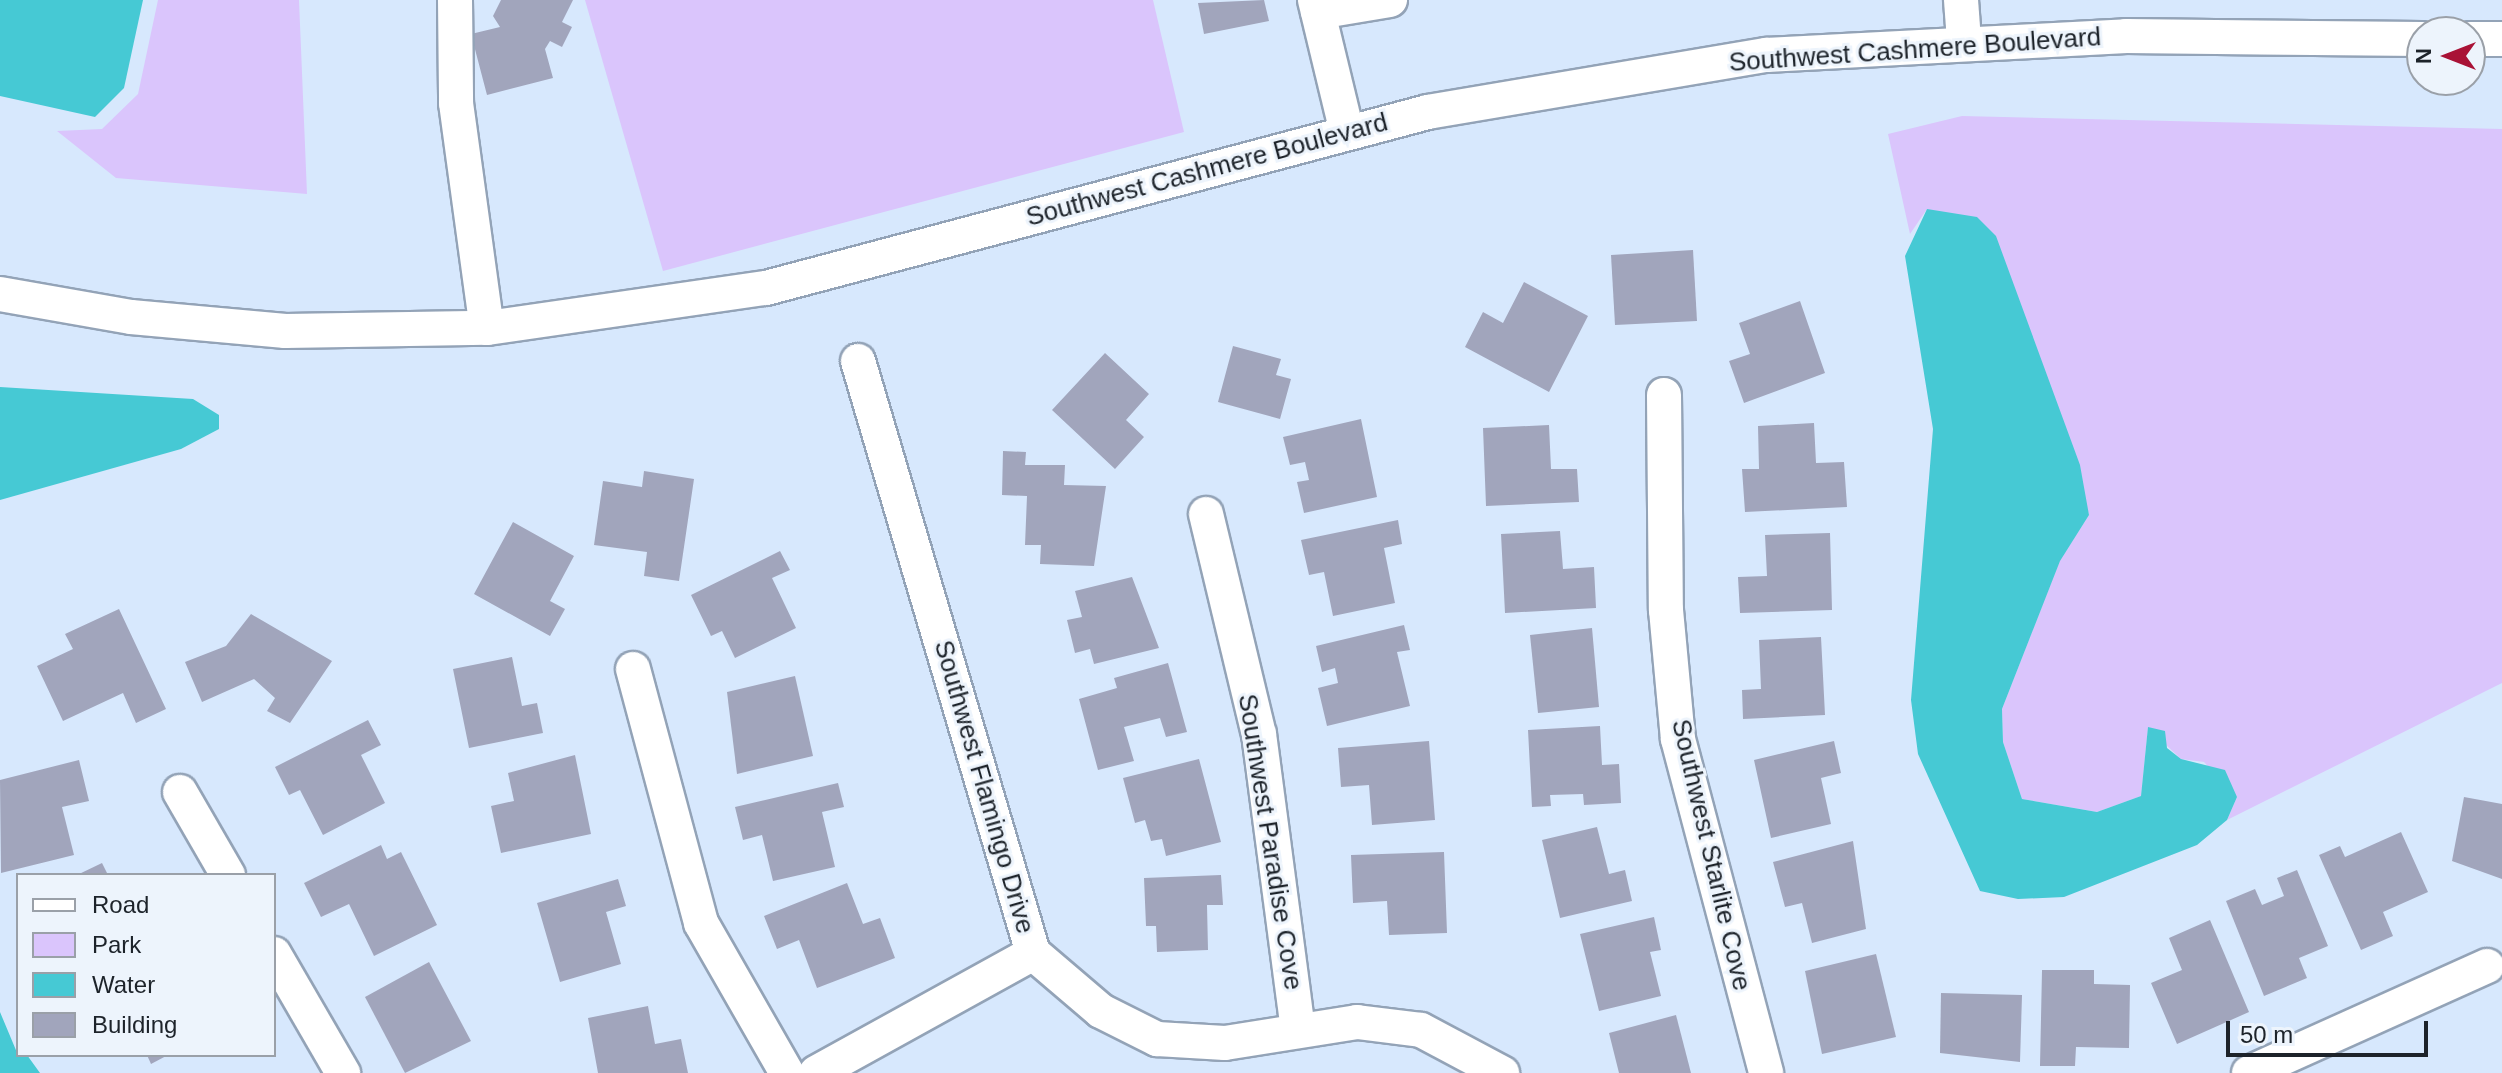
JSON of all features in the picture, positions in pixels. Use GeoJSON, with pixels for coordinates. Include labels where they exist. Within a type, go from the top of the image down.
{"type":"FeatureCollection","features":[{"type":"Feature","properties":{"kind":"street"},"geometry":{"type":"LineString","coordinates":[[455,0],[456,103],[487,328]]}},
{"type":"Feature","properties":{"kind":"street"},"geometry":{"type":"LineString","coordinates":[[1347,132],[1316,6],[1390,0]]}},
{"type":"Feature","properties":{"kind":"street"},"geometry":{"type":"LineString","coordinates":[[1961,0],[1964,41]]}},
{"type":"Feature","properties":{"kind":"street","name":"Southwest Cashmere Boulevard"},"geometry":{"type":"LineString","coordinates":[[0,294],[285,331],[487,328],[766,288],[1347,132],[1766,55],[1964,41],[2406,39]]}},
{"type":"Feature","properties":{"kind":"street","name":"Southwest Flamingo Drive"},"geometry":{"type":"LineString","coordinates":[[858,361],[1033,953],[1101,1011],[1157,1039],[1225,1043],[1357,1022],[1421,1030],[1502,1073]]}},
{"type":"Feature","properties":{"kind":"street","name":"Southwest Starlite Cove"},"geometry":{"type":"LineString","coordinates":[[1664,395],[1666,610],[1678,739],[1766,1073]]}},
{"type":"Feature","properties":{"kind":"street","name":"Southwest Paradise Cove"},"geometry":{"type":"LineString","coordinates":[[1206,514],[1259,734],[1298,1030]]}},
{"type":"Feature","properties":{"kind":"street"},"geometry":{"type":"LineString","coordinates":[[633,669],[701,923],[787,1073]]}},
{"type":"Feature","properties":{"kind":"street"},"geometry":{"type":"LineString","coordinates":[[180,792],[227,873]]}},
{"type":"Feature","properties":{"kind":"street"},"geometry":{"type":"LineString","coordinates":[[816,1073],[1033,953]]}},
{"type":"Feature","properties":{"kind":"street"},"geometry":{"type":"LineString","coordinates":[[276,957],[343,1073]]}},
{"type":"Feature","properties":{"kind":"street"},"geometry":{"type":"LineString","coordinates":[[2249,1073],[2487,966]]}},
{"type":"Feature","properties":{"kind":"green space"},"geometry":{"type":"Polygon","coordinates":[[[158,0],[299,0],[307,194],[116,178],[57,131],[102,129],[138,94],[158,0]]]}},
{"type":"Feature","properties":{"kind":"green space"},"geometry":{"type":"Polygon","coordinates":[[[585,0],[1153,0],[1184,132],[663,271],[585,0]]]}},
{"type":"Feature","properties":{"kind":"green space"},"geometry":{"type":"Polygon","coordinates":[[[1962,116],[2502,129],[2502,683],[2227,820],[2237,797],[2204,762],[2181,759],[2148,728],[2141,796],[2097,812],[2022,799],[2003,742],[2002,709],[2060,560],[2089,515],[2066,435],[1927,209],[1910,234],[1888,134],[1962,116]]]}},
{"type":"Feature","properties":{"kind":"water"},"geometry":{"type":"Polygon","coordinates":[[[0,0],[143,0],[124,88],[95,117],[0,96],[0,0]]]}},
{"type":"Feature","properties":{"kind":"water"},"geometry":{"type":"Polygon","coordinates":[[[1927,209],[1977,217],[1996,236],[2080,465],[2089,515],[2060,561],[2002,709],[2003,742],[2022,799],[2097,812],[2141,796],[2148,727],[2165,731],[2167,748],[2181,759],[2225,770],[2237,797],[2227,820],[2197,845],[2064,897],[2018,899],[1980,891],[1918,754],[1911,700],[1933,429],[1905,256],[1927,209]]]}},
{"type":"Feature","properties":{"kind":"water"},"geometry":{"type":"Polygon","coordinates":[[[0,387],[193,399],[219,415],[219,429],[181,449],[0,500],[0,387]]]}},
{"type":"Feature","properties":{"kind":"water"},"geometry":{"type":"Polygon","coordinates":[[[0,1012],[16,1057],[28,1057],[40,1073],[0,1073],[0,1012]]]}},
{"type":"Feature","properties":{"kind":"building"},"geometry":{"type":"Polygon","coordinates":[[[501,0],[573,0],[562,22],[572,27],[562,47],[550,41],[545,49],[553,78],[487,95],[471,34],[500,27],[493,16],[501,0]]]}},
{"type":"Feature","properties":{"kind":"building"},"geometry":{"type":"Polygon","coordinates":[[[1264,0],[1269,21],[1204,34],[1198,3],[1264,0]]]}},
{"type":"Feature","properties":{"kind":"building"},"geometry":{"type":"Polygon","coordinates":[[[1693,250],[1697,321],[1615,325],[1611,255],[1693,250]]]}},
{"type":"Feature","properties":{"kind":"building"},"geometry":{"type":"Polygon","coordinates":[[[1524,282],[1588,316],[1549,392],[1465,347],[1483,312],[1503,323],[1524,282]]]}},
{"type":"Feature","properties":{"kind":"building"},"geometry":{"type":"Polygon","coordinates":[[[1800,301],[1825,373],[1744,403],[1729,361],[1750,354],[1739,323],[1800,301]]]}},
{"type":"Feature","properties":{"kind":"building"},"geometry":{"type":"Polygon","coordinates":[[[1233,346],[1281,359],[1276,375],[1291,379],[1280,419],[1218,402],[1233,346]]]}},
{"type":"Feature","properties":{"kind":"building"},"geometry":{"type":"Polygon","coordinates":[[[1105,353],[1149,394],[1126,420],[1144,437],[1115,469],[1052,410],[1105,353]]]}},
{"type":"Feature","properties":{"kind":"building"},"geometry":{"type":"Polygon","coordinates":[[[1361,419],[1377,497],[1304,513],[1297,482],[1309,480],[1305,462],[1290,465],[1283,437],[1361,419]]]}},
{"type":"Feature","properties":{"kind":"building"},"geometry":{"type":"Polygon","coordinates":[[[1814,423],[1816,463],[1844,462],[1847,507],[1745,512],[1742,469],[1759,469],[1758,426],[1814,423]]]}},
{"type":"Feature","properties":{"kind":"building"},"geometry":{"type":"Polygon","coordinates":[[[1549,425],[1551,469],[1577,469],[1579,502],[1486,506],[1483,428],[1549,425]]]}},
{"type":"Feature","properties":{"kind":"building"},"geometry":{"type":"Polygon","coordinates":[[[1003,451],[1026,452],[1025,465],[1065,465],[1064,485],[1106,486],[1094,566],[1040,564],[1041,545],[1025,545],[1027,496],[1002,495],[1003,451]]]}},
{"type":"Feature","properties":{"kind":"building"},"geometry":{"type":"Polygon","coordinates":[[[644,471],[694,479],[679,581],[644,576],[647,552],[594,545],[603,481],[642,487],[644,471]]]}},
{"type":"Feature","properties":{"kind":"building"},"geometry":{"type":"Polygon","coordinates":[[[1398,520],[1402,544],[1384,548],[1395,603],[1333,616],[1324,572],[1309,575],[1301,540],[1398,520]]]}},
{"type":"Feature","properties":{"kind":"building"},"geometry":{"type":"Polygon","coordinates":[[[513,522],[574,556],[550,601],[565,609],[550,636],[474,594],[513,522]]]}},
{"type":"Feature","properties":{"kind":"building"},"geometry":{"type":"Polygon","coordinates":[[[1560,531],[1563,569],[1594,567],[1596,608],[1505,613],[1501,534],[1560,531]]]}},
{"type":"Feature","properties":{"kind":"building"},"geometry":{"type":"Polygon","coordinates":[[[1830,533],[1832,610],[1740,613],[1738,577],[1767,576],[1765,535],[1830,533]]]}},
{"type":"Feature","properties":{"kind":"building"},"geometry":{"type":"Polygon","coordinates":[[[780,551],[790,570],[772,578],[796,628],[735,658],[722,631],[711,636],[691,595],[780,551]]]}},
{"type":"Feature","properties":{"kind":"building"},"geometry":{"type":"Polygon","coordinates":[[[1132,577],[1159,648],[1094,664],[1090,649],[1075,653],[1067,620],[1082,617],[1075,591],[1132,577]]]}},
{"type":"Feature","properties":{"kind":"building"},"geometry":{"type":"Polygon","coordinates":[[[119,609],[166,709],[136,723],[123,693],[63,721],[37,666],[73,649],[65,634],[119,609]]]}},
{"type":"Feature","properties":{"kind":"building"},"geometry":{"type":"Polygon","coordinates":[[[251,614],[332,661],[290,723],[267,711],[275,698],[254,679],[202,702],[185,662],[226,646],[251,614]]]}},
{"type":"Feature","properties":{"kind":"building"},"geometry":{"type":"Polygon","coordinates":[[[1404,625],[1410,650],[1397,652],[1410,706],[1327,726],[1318,688],[1338,683],[1335,668],[1322,672],[1316,646],[1404,625]]]}},
{"type":"Feature","properties":{"kind":"building"},"geometry":{"type":"Polygon","coordinates":[[[1592,628],[1599,707],[1538,713],[1530,635],[1592,628]]]}},
{"type":"Feature","properties":{"kind":"building"},"geometry":{"type":"Polygon","coordinates":[[[1821,637],[1825,715],[1743,719],[1742,690],[1761,689],[1759,640],[1821,637]]]}},
{"type":"Feature","properties":{"kind":"building"},"geometry":{"type":"Polygon","coordinates":[[[512,657],[522,706],[537,703],[543,733],[469,748],[453,669],[512,657]]]}},
{"type":"Feature","properties":{"kind":"building"},"geometry":{"type":"Polygon","coordinates":[[[1168,663],[1187,732],[1166,737],[1160,718],[1124,727],[1134,761],[1098,770],[1079,699],[1117,688],[1114,678],[1168,663]]]}},
{"type":"Feature","properties":{"kind":"building"},"geometry":{"type":"Polygon","coordinates":[[[795,676],[813,756],[737,774],[727,692],[795,676]]]}},
{"type":"Feature","properties":{"kind":"building"},"geometry":{"type":"Polygon","coordinates":[[[368,720],[381,745],[361,755],[385,803],[323,835],[300,790],[289,795],[275,767],[368,720]]]}},
{"type":"Feature","properties":{"kind":"building"},"geometry":{"type":"Polygon","coordinates":[[[1600,726],[1602,765],[1619,764],[1621,803],[1584,805],[1583,794],[1550,795],[1551,806],[1532,807],[1528,730],[1600,726]]]}},
{"type":"Feature","properties":{"kind":"building"},"geometry":{"type":"Polygon","coordinates":[[[1429,741],[1435,820],[1372,825],[1369,785],[1341,787],[1338,748],[1429,741]]]}},
{"type":"Feature","properties":{"kind":"building"},"geometry":{"type":"Polygon","coordinates":[[[1834,741],[1841,773],[1821,778],[1831,824],[1771,838],[1754,760],[1834,741]]]}},
{"type":"Feature","properties":{"kind":"building"},"geometry":{"type":"Polygon","coordinates":[[[575,755],[591,834],[501,853],[491,806],[514,801],[508,773],[575,755]]]}},
{"type":"Feature","properties":{"kind":"building"},"geometry":{"type":"Polygon","coordinates":[[[1199,759],[1221,842],[1166,856],[1162,839],[1151,841],[1145,820],[1135,823],[1123,778],[1199,759]]]}},
{"type":"Feature","properties":{"kind":"building"},"geometry":{"type":"Polygon","coordinates":[[[79,760],[89,801],[62,807],[74,855],[1,873],[0,780],[79,760]]]}},
{"type":"Feature","properties":{"kind":"building"},"geometry":{"type":"Polygon","coordinates":[[[838,783],[844,807],[822,812],[835,867],[773,881],[762,835],[743,840],[735,807],[838,783]]]}},
{"type":"Feature","properties":{"kind":"building"},"geometry":{"type":"Polygon","coordinates":[[[2464,797],[2502,804],[2502,879],[2452,861],[2464,797]]]}},
{"type":"Feature","properties":{"kind":"building"},"geometry":{"type":"Polygon","coordinates":[[[1597,827],[1609,874],[1625,870],[1632,901],[1560,918],[1542,840],[1597,827]]]}},
{"type":"Feature","properties":{"kind":"building"},"geometry":{"type":"Polygon","coordinates":[[[2401,832],[2428,892],[2383,912],[2393,936],[2361,950],[2319,855],[2340,846],[2345,857],[2401,832]]]}},
{"type":"Feature","properties":{"kind":"building"},"geometry":{"type":"Polygon","coordinates":[[[1853,841],[1866,929],[1812,943],[1802,903],[1785,907],[1773,862],[1853,841]]]}},
{"type":"Feature","properties":{"kind":"building"},"geometry":{"type":"Polygon","coordinates":[[[381,845],[387,859],[401,852],[437,925],[374,956],[349,904],[321,917],[304,883],[381,845]]]}},
{"type":"Feature","properties":{"kind":"building"},"geometry":{"type":"Polygon","coordinates":[[[1444,852],[1447,933],[1389,935],[1387,901],[1353,903],[1351,855],[1444,852]]]}},
{"type":"Feature","properties":{"kind":"building"},"geometry":{"type":"Polygon","coordinates":[[[102,863],[107,873],[81,873],[102,863]]]}},
{"type":"Feature","properties":{"kind":"building"},"geometry":{"type":"Polygon","coordinates":[[[2297,870],[2328,946],[2299,958],[2307,978],[2264,996],[2226,901],[2255,889],[2262,905],[2284,896],[2277,878],[2297,870]]]}},
{"type":"Feature","properties":{"kind":"building"},"geometry":{"type":"Polygon","coordinates":[[[1221,875],[1223,905],[1207,905],[1208,950],[1157,952],[1156,926],[1146,926],[1144,878],[1221,875]]]}},
{"type":"Feature","properties":{"kind":"building"},"geometry":{"type":"Polygon","coordinates":[[[618,879],[626,906],[606,912],[621,964],[560,982],[537,903],[618,879]]]}},
{"type":"Feature","properties":{"kind":"building"},"geometry":{"type":"Polygon","coordinates":[[[847,883],[863,924],[880,918],[895,958],[817,988],[799,940],[777,949],[764,916],[847,883]]]}},
{"type":"Feature","properties":{"kind":"building"},"geometry":{"type":"Polygon","coordinates":[[[1654,917],[1661,950],[1650,952],[1661,996],[1599,1011],[1580,934],[1654,917]]]}},
{"type":"Feature","properties":{"kind":"building"},"geometry":{"type":"Polygon","coordinates":[[[2210,920],[2249,1012],[2177,1044],[2151,983],[2182,970],[2169,938],[2210,920]]]}},
{"type":"Feature","properties":{"kind":"building"},"geometry":{"type":"Polygon","coordinates":[[[1876,954],[1896,1037],[1822,1054],[1805,971],[1876,954]]]}},
{"type":"Feature","properties":{"kind":"building"},"geometry":{"type":"Polygon","coordinates":[[[429,962],[471,1041],[405,1073],[365,997],[429,962]]]}},
{"type":"Feature","properties":{"kind":"building"},"geometry":{"type":"Polygon","coordinates":[[[2042,970],[2094,970],[2094,984],[2130,985],[2129,1048],[2076,1047],[2075,1066],[2040,1066],[2042,970]]]}},
{"type":"Feature","properties":{"kind":"building"},"geometry":{"type":"Polygon","coordinates":[[[1941,993],[2022,995],[2020,1062],[1940,1053],[1941,993]]]}},
{"type":"Feature","properties":{"kind":"building"},"geometry":{"type":"Polygon","coordinates":[[[648,1006],[655,1044],[681,1039],[688,1073],[598,1073],[588,1018],[648,1006]]]}},
{"type":"Feature","properties":{"kind":"building"},"geometry":{"type":"Polygon","coordinates":[[[1676,1015],[1691,1073],[1619,1073],[1609,1033],[1676,1015]]]}},
{"type":"Feature","properties":{"kind":"building"},"geometry":{"type":"Polygon","coordinates":[[[148,1057],[164,1057],[151,1064],[148,1057]]]}}]}
